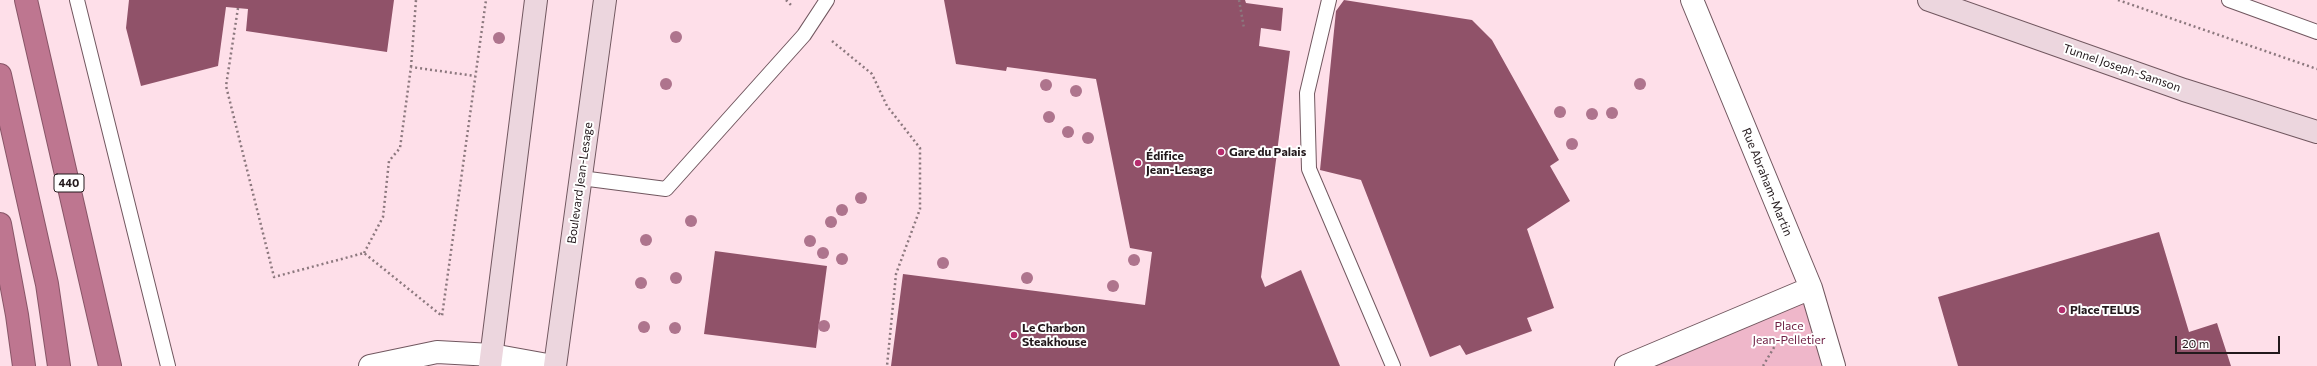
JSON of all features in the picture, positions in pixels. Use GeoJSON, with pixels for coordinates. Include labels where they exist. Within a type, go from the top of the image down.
{"type":"FeatureCollection","features":[{"type":"Feature","properties":{"kind":"highway","name":"440"},"geometry":{"type":"LineString","coordinates":[[26,0],[110,366]]}},
{"type":"Feature","properties":{"kind":"highway"},"geometry":{"type":"LineString","coordinates":[[0,75],[47,284],[59,366]]}},
{"type":"Feature","properties":{"kind":"highway"},"geometry":{"type":"LineString","coordinates":[[0,224],[17,315],[24,366]]}},
{"type":"Feature","properties":{"kind":"main road"},"geometry":{"type":"LineString","coordinates":[[491,361],[536,0]]}},
{"type":"Feature","properties":{"kind":"main road","name":"Boulevard Jean-Lesage"},"geometry":{"type":"LineString","coordinates":[[554,366],[605,0]]}},
{"type":"Feature","properties":{"kind":"main road","name":"Tunnel Joseph-Samson"},"geometry":{"type":"LineString","coordinates":[[1929,0],[2184,90],[2317,132]]}},
{"type":"Feature","properties":{"kind":"street","name":"Rue Abraham-Martin"},"geometry":{"type":"LineString","coordinates":[[1692,0],[1811,288],[1834,366]]}},
{"type":"Feature","properties":{"kind":"street"},"geometry":{"type":"LineString","coordinates":[[1626,366],[1811,288]]}},
{"type":"Feature","properties":{"kind":"street"},"geometry":{"type":"LineString","coordinates":[[370,366],[437,352],[491,361],[554,366]]}},
{"type":"Feature","properties":{"kind":"lane"},"geometry":{"type":"LineString","coordinates":[[77,0],[168,366]]}},
{"type":"Feature","properties":{"kind":"lane"},"geometry":{"type":"LineString","coordinates":[[581,178],[666,190],[812,24],[827,0]]}},
{"type":"Feature","properties":{"kind":"lane"},"geometry":{"type":"LineString","coordinates":[[1329,0],[1307,93],[1309,168],[1393,366]]}},
{"type":"Feature","properties":{"kind":"lane"},"geometry":{"type":"LineString","coordinates":[[2229,0],[2317,32]]}},
{"type":"Feature","properties":{"kind":"path"},"geometry":{"type":"LineString","coordinates":[[238,8],[226,86],[274,277],[364,253],[383,217],[389,161],[400,148],[411,67],[416,0]]}},
{"type":"Feature","properties":{"kind":"path"},"geometry":{"type":"LineString","coordinates":[[364,253],[442,316],[486,0]]}},
{"type":"Feature","properties":{"kind":"path"},"geometry":{"type":"LineString","coordinates":[[786,0],[812,24],[872,74],[887,106],[920,148],[920,209],[896,274],[887,366]]}},
{"type":"Feature","properties":{"kind":"path"},"geometry":{"type":"LineString","coordinates":[[1239,0],[1244,28]]}},
{"type":"Feature","properties":{"kind":"path"},"geometry":{"type":"LineString","coordinates":[[2118,0],[2317,69]]}},
{"type":"Feature","properties":{"kind":"path"},"geometry":{"type":"LineString","coordinates":[[411,67],[475,76]]}},
{"type":"Feature","properties":{"kind":"path"},"geometry":{"type":"LineString","coordinates":[[1763,366],[1776,344]]}},
{"type":"Feature","properties":{"kind":"green space","name":"Place Jean-Pelletier"},"geometry":{"type":"Polygon","coordinates":[[[1811,288],[1834,366],[1626,366],[1811,288]]]}},
{"type":"Feature","properties":{"kind":"building"},"geometry":{"type":"Polygon","coordinates":[[[129,0],[394,0],[387,52],[246,31],[248,9],[226,7],[218,66],[141,86],[126,28],[129,0]]]}},
{"type":"Feature","properties":{"kind":"building","name":"Gare du Palais"},"geometry":{"type":"Polygon","coordinates":[[[944,0],[1245,0],[1246,3],[1283,8],[1281,31],[1261,28],[1259,46],[1290,51],[1261,277],[1265,287],[1301,270],[1340,366],[891,366],[903,274],[1145,305],[1152,252],[1130,248],[1096,79],[1007,67],[1006,71],[956,64],[944,0]]]}},
{"type":"Feature","properties":{"kind":"building"},"geometry":{"type":"Polygon","coordinates":[[[1344,0],[1472,20],[1492,40],[1559,160],[1550,166],[1570,201],[1527,229],[1554,308],[1527,318],[1532,331],[1466,355],[1460,345],[1430,357],[1361,180],[1320,170],[1336,11],[1344,0]]]}},
{"type":"Feature","properties":{"kind":"building","name":"Place TELUS"},"geometry":{"type":"Polygon","coordinates":[[[2159,232],[2189,332],[2217,323],[2231,366],[1958,366],[1938,297],[2159,232]]]}},
{"type":"Feature","properties":{"kind":"building"},"geometry":{"type":"Polygon","coordinates":[[[715,251],[827,266],[816,348],[704,334],[715,251]]]}},
{"type":"Feature","properties":{"kind":"place","name":"Gare du Palais"},"geometry":{"type":"Point","coordinates":[1221,152]}},
{"type":"Feature","properties":{"kind":"place","name":"Édifice Jean-Lesage"},"geometry":{"type":"Point","coordinates":[1138,163]}},
{"type":"Feature","properties":{"kind":"place","name":"Place TELUS"},"geometry":{"type":"Point","coordinates":[2062,310]}},
{"type":"Feature","properties":{"kind":"place","name":"Le Charbon Steakhouse"},"geometry":{"type":"Point","coordinates":[1014,335]}}]}
